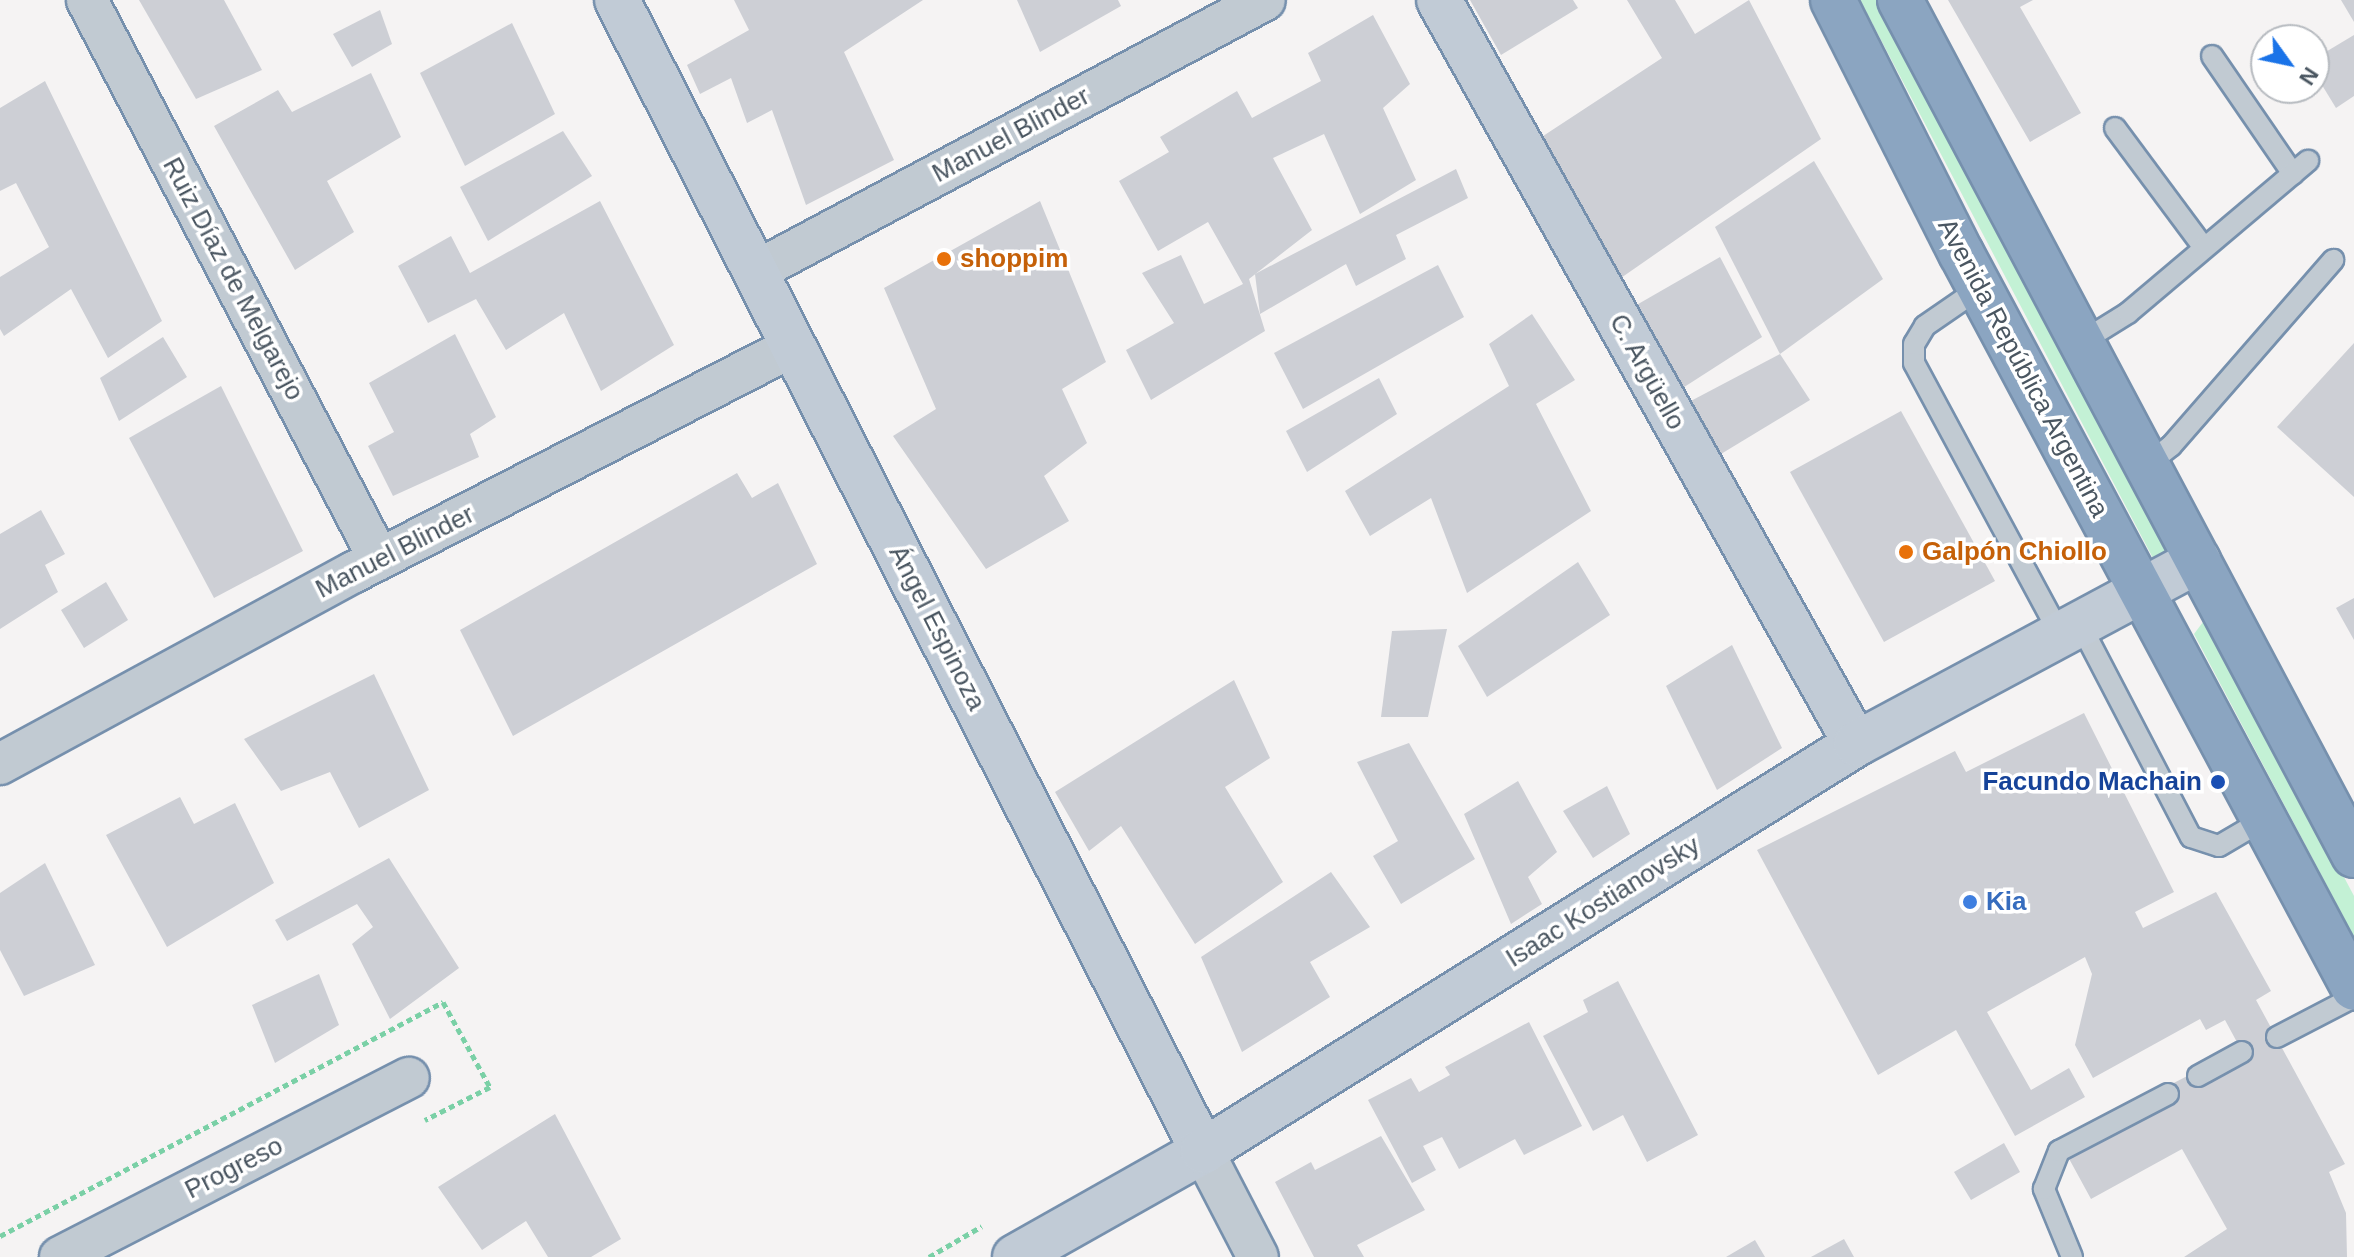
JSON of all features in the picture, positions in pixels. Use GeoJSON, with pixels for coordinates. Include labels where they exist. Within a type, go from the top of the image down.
{"type":"FeatureCollection","features":[{"type":"Feature","properties":{"kind":"highway","name":"Avenida República Argentina"},"geometry":{"type":"LineString","coordinates":[[1833,0],[1980,288],[2354,988]]}},
{"type":"Feature","properties":{"kind":"highway"},"geometry":{"type":"LineString","coordinates":[[1900,0],[2149,463],[2198,561],[2341,800],[2354,855]]}},
{"type":"Feature","properties":{"kind":"street","name":"Ruiz Díaz de Melgarejo"},"geometry":{"type":"LineString","coordinates":[[87,0],[379,559]]}},
{"type":"Feature","properties":{"kind":"street","name":"Ángel Espinoza"},"geometry":{"type":"LineString","coordinates":[[617,0],[758,270],[1258,1257]]}},
{"type":"Feature","properties":{"kind":"street","name":"Manuel Blinder"},"geometry":{"type":"LineString","coordinates":[[758,270],[1265,0]]}},
{"type":"Feature","properties":{"kind":"street","name":"C. Argüello"},"geometry":{"type":"LineString","coordinates":[[1439,0],[1856,744]]}},
{"type":"Feature","properties":{"kind":"street","name":"Manuel Blinder"},"geometry":{"type":"LineString","coordinates":[[0,764],[379,559],[794,346]]}},
{"type":"Feature","properties":{"kind":"street","name":"Isaac Kostianovsky"},"geometry":{"type":"LineString","coordinates":[[1015,1257],[1203,1151],[1856,744],[2198,561]]}},
{"type":"Feature","properties":{"kind":"street","name":"Progreso"},"geometry":{"type":"LineString","coordinates":[[60,1257],[409,1078]]}},
{"type":"Feature","properties":{"kind":"lane"},"geometry":{"type":"LineString","coordinates":[[2083,341],[2128,313],[2300,168],[2212,56]]}},
{"type":"Feature","properties":{"kind":"lane"},"geometry":{"type":"LineString","coordinates":[[2115,128],[2204,248]]}},
{"type":"Feature","properties":{"kind":"lane"},"geometry":{"type":"LineString","coordinates":[[2149,463],[2171,446],[2333,260]]}},
{"type":"Feature","properties":{"kind":"lane"},"geometry":{"type":"LineString","coordinates":[[1980,288],[1925,326],[1914,344],[1914,363],[2191,837],[2219,846],[2265,819]]}},
{"type":"Feature","properties":{"kind":"lane"},"geometry":{"type":"LineString","coordinates":[[2277,1037],[2354,997]]}},
{"type":"Feature","properties":{"kind":"lane"},"geometry":{"type":"LineString","coordinates":[[2198,1076],[2242,1052]]}},
{"type":"Feature","properties":{"kind":"lane"},"geometry":{"type":"LineString","coordinates":[[2072,1257],[2044,1189],[2059,1151],[2168,1094]]}},
{"type":"Feature","properties":{"kind":"path"},"geometry":{"type":"LineString","coordinates":[[0,1236],[443,1002]]}},
{"type":"Feature","properties":{"kind":"green space"},"geometry":{"type":"Polygon","coordinates":[[[1860,0],[1880,0],[2174,554],[2155,562],[1860,0]]]}},
{"type":"Feature","properties":{"kind":"green space"},"geometry":{"type":"Polygon","coordinates":[[[2203,622],[2210,624],[2354,896],[2354,937],[2194,634],[2203,622]]]}},
{"type":"Feature","properties":{"kind":"building"},"geometry":{"type":"Polygon","coordinates":[[[139,0],[224,0],[262,70],[196,99],[139,0]]]}},
{"type":"Feature","properties":{"kind":"building"},"geometry":{"type":"Polygon","coordinates":[[[734,0],[923,0],[844,52],[894,160],[806,205],[772,110],[747,123],[731,78],[700,94],[687,65],[749,30],[734,0]]]}},
{"type":"Feature","properties":{"kind":"building"},"geometry":{"type":"Polygon","coordinates":[[[1017,0],[1118,0],[1121,6],[1040,52],[1017,0]]]}},
{"type":"Feature","properties":{"kind":"building"},"geometry":{"type":"Polygon","coordinates":[[[1470,0],[1573,0],[1578,8],[1501,55],[1470,0]]]}},
{"type":"Feature","properties":{"kind":"building"},"geometry":{"type":"Polygon","coordinates":[[[1627,0],[1675,0],[1695,34],[1749,0],[1821,139],[1618,280],[1537,140],[1662,58],[1627,0]]]}},
{"type":"Feature","properties":{"kind":"building"},"geometry":{"type":"Polygon","coordinates":[[[1948,0],[2033,0],[2020,7],[2081,113],[2030,142],[1948,0]]]}},
{"type":"Feature","properties":{"kind":"building"},"geometry":{"type":"Polygon","coordinates":[[[2341,0],[2354,0],[2354,22],[2341,0]]]}},
{"type":"Feature","properties":{"kind":"building"},"geometry":{"type":"Polygon","coordinates":[[[380,10],[392,44],[352,67],[333,34],[380,10]]]}},
{"type":"Feature","properties":{"kind":"building"},"geometry":{"type":"Polygon","coordinates":[[[1373,15],[1410,84],[1383,108],[1416,180],[1360,214],[1324,134],[1273,158],[1312,230],[1249,279],[1265,331],[1151,400],[1126,350],[1174,323],[1142,273],[1181,255],[1204,304],[1243,284],[1208,222],[1158,251],[1119,181],[1169,152],[1160,137],[1237,91],[1252,118],[1321,81],[1308,53],[1373,15]]]}},
{"type":"Feature","properties":{"kind":"building"},"geometry":{"type":"Polygon","coordinates":[[[512,23],[555,114],[465,166],[420,73],[512,23]]]}},
{"type":"Feature","properties":{"kind":"building"},"geometry":{"type":"Polygon","coordinates":[[[2354,35],[2354,96],[2336,108],[2330,98],[2330,49],[2354,35]]]}},
{"type":"Feature","properties":{"kind":"building"},"geometry":{"type":"Polygon","coordinates":[[[371,73],[401,137],[327,181],[354,232],[295,270],[214,126],[278,90],[292,112],[371,73]]]}},
{"type":"Feature","properties":{"kind":"building"},"geometry":{"type":"Polygon","coordinates":[[[45,81],[162,321],[108,358],[71,289],[4,336],[0,329],[0,277],[49,247],[16,183],[0,191],[0,108],[45,81]]]}},
{"type":"Feature","properties":{"kind":"building"},"geometry":{"type":"Polygon","coordinates":[[[563,131],[592,176],[488,241],[460,187],[563,131]]]}},
{"type":"Feature","properties":{"kind":"building"},"geometry":{"type":"Polygon","coordinates":[[[1814,161],[1883,279],[1780,354],[1715,227],[1814,161]]]}},
{"type":"Feature","properties":{"kind":"building"},"geometry":{"type":"Polygon","coordinates":[[[1456,169],[1468,198],[1396,235],[1406,259],[1356,286],[1346,264],[1260,314],[1255,274],[1456,169]]]}},
{"type":"Feature","properties":{"kind":"building"},"geometry":{"type":"Polygon","coordinates":[[[600,201],[674,345],[601,391],[564,313],[506,350],[476,299],[428,323],[398,266],[451,236],[470,273],[600,201]]]}},
{"type":"Feature","properties":{"kind":"building"},"geometry":{"type":"Polygon","coordinates":[[[1040,201],[1106,362],[1062,389],[1087,443],[1044,476],[1069,521],[986,569],[893,436],[936,409],[884,288],[1040,201]]]}},
{"type":"Feature","properties":{"kind":"building"},"geometry":{"type":"Polygon","coordinates":[[[1720,257],[1762,337],[1678,391],[1633,307],[1720,257]]]}},
{"type":"Feature","properties":{"kind":"building"},"geometry":{"type":"Polygon","coordinates":[[[1438,265],[1464,317],[1303,409],[1274,353],[1438,265]]]}},
{"type":"Feature","properties":{"kind":"building"},"geometry":{"type":"Polygon","coordinates":[[[1532,314],[1575,380],[1536,404],[1591,511],[1467,593],[1431,498],[1370,536],[1345,491],[1509,386],[1489,344],[1532,314]]]}},
{"type":"Feature","properties":{"kind":"building"},"geometry":{"type":"Polygon","coordinates":[[[455,334],[496,417],[470,434],[479,457],[393,496],[368,446],[394,432],[369,383],[455,334]]]}},
{"type":"Feature","properties":{"kind":"building"},"geometry":{"type":"Polygon","coordinates":[[[163,337],[187,377],[119,421],[100,378],[163,337]]]}},
{"type":"Feature","properties":{"kind":"building"},"geometry":{"type":"Polygon","coordinates":[[[2354,343],[2354,497],[2277,427],[2354,343]]]}},
{"type":"Feature","properties":{"kind":"building"},"geometry":{"type":"Polygon","coordinates":[[[1780,354],[1810,400],[1716,457],[1687,403],[1780,354]]]}},
{"type":"Feature","properties":{"kind":"building"},"geometry":{"type":"Polygon","coordinates":[[[1379,378],[1397,414],[1307,472],[1286,431],[1379,378]]]}},
{"type":"Feature","properties":{"kind":"building"},"geometry":{"type":"Polygon","coordinates":[[[221,386],[303,551],[214,598],[129,438],[221,386]]]}},
{"type":"Feature","properties":{"kind":"building","name":"Galpón Chiollo"},"geometry":{"type":"Polygon","coordinates":[[[1901,411],[1995,581],[1884,642],[1790,472],[1901,411]]]}},
{"type":"Feature","properties":{"kind":"building"},"geometry":{"type":"Polygon","coordinates":[[[737,473],[752,498],[778,483],[817,564],[513,736],[460,630],[737,473]]]}},
{"type":"Feature","properties":{"kind":"building"},"geometry":{"type":"Polygon","coordinates":[[[41,510],[65,554],[45,565],[58,592],[0,629],[0,534],[41,510]]]}},
{"type":"Feature","properties":{"kind":"building"},"geometry":{"type":"Polygon","coordinates":[[[1578,562],[1610,615],[1487,697],[1458,646],[1578,562]]]}},
{"type":"Feature","properties":{"kind":"building"},"geometry":{"type":"Polygon","coordinates":[[[106,582],[128,620],[84,648],[61,610],[106,582]]]}},
{"type":"Feature","properties":{"kind":"building"},"geometry":{"type":"Polygon","coordinates":[[[2354,598],[2354,640],[2336,608],[2354,598]]]}},
{"type":"Feature","properties":{"kind":"building"},"geometry":{"type":"Polygon","coordinates":[[[1447,629],[1428,717],[1381,717],[1392,631],[1447,629]]]}},
{"type":"Feature","properties":{"kind":"building"},"geometry":{"type":"Polygon","coordinates":[[[1732,645],[1782,748],[1717,790],[1666,686],[1732,645]]]}},
{"type":"Feature","properties":{"kind":"building"},"geometry":{"type":"Polygon","coordinates":[[[374,674],[429,790],[359,828],[330,772],[281,791],[244,739],[374,674]]]}},
{"type":"Feature","properties":{"kind":"building"},"geometry":{"type":"Polygon","coordinates":[[[1234,680],[1270,758],[1225,787],[1283,882],[1195,944],[1121,826],[1089,851],[1055,792],[1234,680]]]}},
{"type":"Feature","properties":{"kind":"building"},"geometry":{"type":"Polygon","coordinates":[[[2084,713],[2174,892],[2135,912],[2143,928],[2216,892],[2271,991],[2256,1000],[2345,1164],[2329,1172],[2346,1213],[2347,1257],[2184,1257],[2227,1229],[2182,1149],[2091,1199],[2067,1155],[2164,1088],[2195,1072],[2245,1057],[2225,1020],[2206,1030],[2200,1019],[2093,1078],[2075,1045],[2092,974],[2085,957],[1987,1012],[2031,1090],[2069,1068],[2085,1097],[2015,1136],[1956,1030],[1878,1075],[1757,850],[1955,751],[1966,772],[2084,713]]]}},
{"type":"Feature","properties":{"kind":"building"},"geometry":{"type":"Polygon","coordinates":[[[1409,743],[1475,859],[1401,904],[1373,856],[1398,841],[1357,762],[1409,743]]]}},
{"type":"Feature","properties":{"kind":"building"},"geometry":{"type":"Polygon","coordinates":[[[1518,781],[1557,852],[1528,877],[1542,904],[1511,924],[1464,814],[1518,781]]]}},
{"type":"Feature","properties":{"kind":"building"},"geometry":{"type":"Polygon","coordinates":[[[1607,786],[1630,834],[1593,858],[1563,811],[1607,786]]]}},
{"type":"Feature","properties":{"kind":"building"},"geometry":{"type":"Polygon","coordinates":[[[180,797],[194,824],[235,803],[274,883],[167,947],[106,835],[180,797]]]}},
{"type":"Feature","properties":{"kind":"building"},"geometry":{"type":"Polygon","coordinates":[[[389,858],[459,968],[390,1019],[352,944],[373,927],[357,904],[287,941],[275,920],[389,858]]]}},
{"type":"Feature","properties":{"kind":"building"},"geometry":{"type":"Polygon","coordinates":[[[45,863],[95,965],[24,996],[0,950],[0,893],[45,863]]]}},
{"type":"Feature","properties":{"kind":"building"},"geometry":{"type":"Polygon","coordinates":[[[1331,872],[1370,927],[1310,962],[1330,997],[1242,1052],[1201,957],[1331,872]]]}},
{"type":"Feature","properties":{"kind":"building"},"geometry":{"type":"Polygon","coordinates":[[[319,974],[339,1025],[275,1063],[252,1005],[319,974]]]}},
{"type":"Feature","properties":{"kind":"building"},"geometry":{"type":"Polygon","coordinates":[[[1618,981],[1698,1135],[1647,1162],[1623,1115],[1593,1131],[1543,1036],[1588,1012],[1583,1000],[1618,981]]]}},
{"type":"Feature","properties":{"kind":"building"},"geometry":{"type":"Polygon","coordinates":[[[1529,1022],[1582,1126],[1524,1155],[1515,1139],[1459,1169],[1442,1137],[1423,1146],[1436,1170],[1412,1183],[1368,1100],[1411,1078],[1419,1092],[1450,1075],[1445,1067],[1529,1022]]]}},
{"type":"Feature","properties":{"kind":"building"},"geometry":{"type":"Polygon","coordinates":[[[555,1114],[621,1239],[591,1257],[548,1257],[526,1221],[482,1250],[438,1187],[555,1114]]]}},
{"type":"Feature","properties":{"kind":"building"},"geometry":{"type":"Polygon","coordinates":[[[1381,1136],[1425,1210],[1357,1245],[1364,1257],[1314,1257],[1275,1182],[1311,1162],[1315,1170],[1381,1136]]]}},
{"type":"Feature","properties":{"kind":"building"},"geometry":{"type":"Polygon","coordinates":[[[2004,1143],[2020,1172],[1971,1200],[1954,1172],[2004,1143]]]}},
{"type":"Feature","properties":{"kind":"building"},"geometry":{"type":"Polygon","coordinates":[[[1844,1239],[1854,1257],[1811,1257],[1844,1239]]]}},
{"type":"Feature","properties":{"kind":"building"},"geometry":{"type":"Polygon","coordinates":[[[1755,1240],[1765,1257],[1726,1257],[1755,1240]]]}},
{"type":"Feature","properties":{"kind":"place","name":"shoppim"},"geometry":{"type":"Point","coordinates":[944,259]}},
{"type":"Feature","properties":{"kind":"place","name":"Galpón Chiollo"},"geometry":{"type":"Point","coordinates":[1906,552]}},
{"type":"Feature","properties":{"kind":"place","name":"Facundo Machain"},"geometry":{"type":"Point","coordinates":[2218,782]}},
{"type":"Feature","properties":{"kind":"place","name":"Kia"},"geometry":{"type":"Point","coordinates":[1970,902]}}]}
